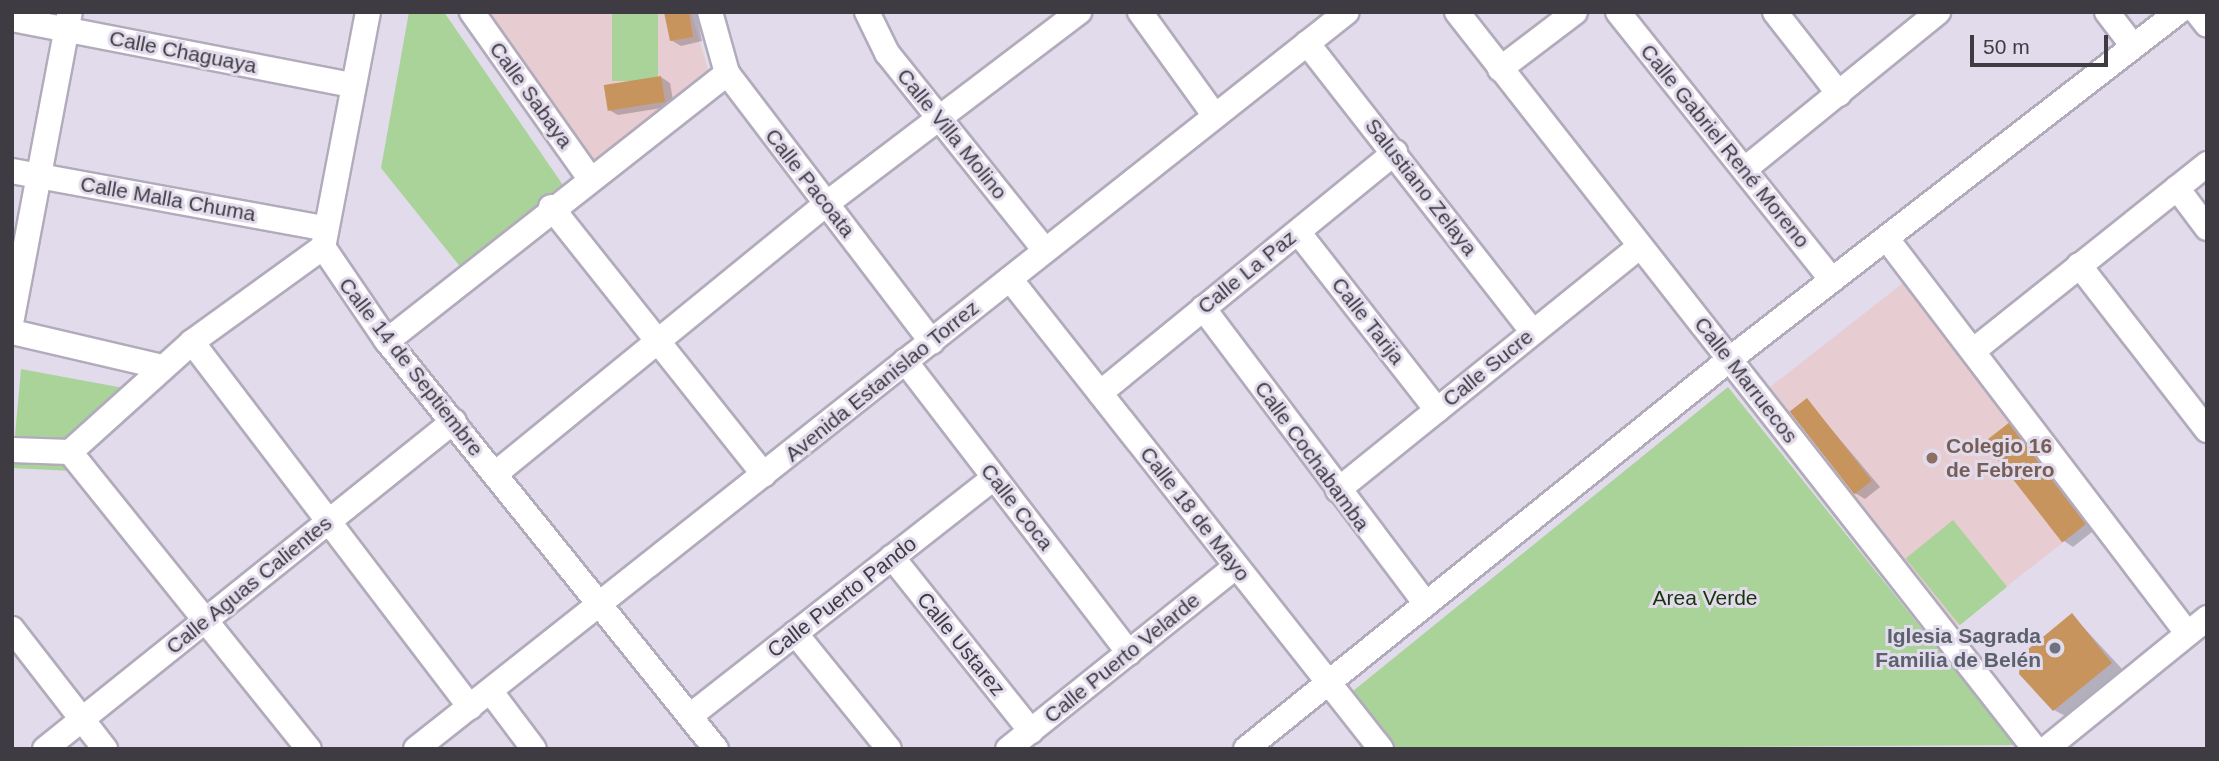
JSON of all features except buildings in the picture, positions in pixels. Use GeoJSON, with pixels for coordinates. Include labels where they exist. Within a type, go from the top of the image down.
{"type":"FeatureCollection","features":[{"type":"Feature","properties":{"kind":"street"},"geometry":{"type":"LineString","coordinates":[[12,450],[70,452],[192,342],[323,237],[368,12]]}},
{"type":"Feature","properties":{"kind":"street","name":"Calle Sabaya"},"geometry":{"type":"LineString","coordinates":[[472,12],[589,177]]}},
{"type":"Feature","properties":{"kind":"street","name":"Calle Pacoata"},"geometry":{"type":"LineString","coordinates":[[710,12],[727,74],[932,342]]}},
{"type":"Feature","properties":{"kind":"street","name":"Calle Villa Molino"},"geometry":{"type":"LineString","coordinates":[[867,12],[887,53],[1045,250]]}},
{"type":"Feature","properties":{"kind":"street"},"geometry":{"type":"LineString","coordinates":[[495,474],[826,204],[941,120],[1079,12]]}},
{"type":"Feature","properties":{"kind":"street"},"geometry":{"type":"LineString","coordinates":[[1140,12],[1215,116]]}},
{"type":"Feature","properties":{"kind":"street","name":"Calle Marruecos"},"geometry":{"type":"LineString","coordinates":[[1457,12],[2035,749]]}},
{"type":"Feature","properties":{"kind":"street"},"geometry":{"type":"LineString","coordinates":[[1500,69],[1575,12]]}},
{"type":"Feature","properties":{"kind":"street","name":"Calle Gabriel René Moreno"},"geometry":{"type":"LineString","coordinates":[[1618,12],[1832,280]]}},
{"type":"Feature","properties":{"kind":"street"},"geometry":{"type":"LineString","coordinates":[[1775,12],[1839,94]]}},
{"type":"Feature","properties":{"kind":"street"},"geometry":{"type":"LineString","coordinates":[[1745,169],[1938,12]]}},
{"type":"Feature","properties":{"kind":"street"},"geometry":{"type":"LineString","coordinates":[[2107,12],[2133,46]]}},
{"type":"Feature","properties":{"kind":"street"},"geometry":{"type":"LineString","coordinates":[[1246,749],[1730,359],[2178,12]]}},
{"type":"Feature","properties":{"kind":"street"},"geometry":{"type":"LineString","coordinates":[[2197,12],[2207,25]]}},
{"type":"Feature","properties":{"kind":"street","name":"Avenida Estanislao Torrez"},"geometry":{"type":"LineString","coordinates":[[416,749],[1345,13]]}},
{"type":"Feature","properties":{"kind":"street","name":"Calle Chaguaya"},"geometry":{"type":"LineString","coordinates":[[12,19],[68,21],[354,85]]}},
{"type":"Feature","properties":{"kind":"street"},"geometry":{"type":"LineString","coordinates":[[12,318],[68,21]]}},
{"type":"Feature","properties":{"kind":"street","name":"Salustiano Zelaya"},"geometry":{"type":"LineString","coordinates":[[1307,43],[1395,152],[1533,332]]}},
{"type":"Feature","properties":{"kind":"street"},"geometry":{"type":"LineString","coordinates":[[387,341],[589,177],[727,74]]}},
{"type":"Feature","properties":{"kind":"street","name":"Calle La Paz"},"geometry":{"type":"LineString","coordinates":[[1100,393],[1395,152]]}},
{"type":"Feature","properties":{"kind":"street"},"geometry":{"type":"LineString","coordinates":[[1973,351],[2207,163]]}},
{"type":"Feature","properties":{"kind":"street","name":"Calle Malla Chuma"},"geometry":{"type":"LineString","coordinates":[[12,171],[323,237]]}},
{"type":"Feature","properties":{"kind":"street"},"geometry":{"type":"LineString","coordinates":[[2177,188],[2207,228]]}},
{"type":"Feature","properties":{"kind":"street"},"geometry":{"type":"LineString","coordinates":[[551,207],[657,344],[764,475]]}},
{"type":"Feature","properties":{"kind":"street","name":"Calle Tarija"},"geometry":{"type":"LineString","coordinates":[[1298,232],[1437,410]]}},
{"type":"Feature","properties":{"kind":"street","name":"Calle 14 de Septiembre"},"geometry":{"type":"LineString","coordinates":[[323,237],[387,341],[716,749]]}},
{"type":"Feature","properties":{"kind":"street"},"geometry":{"type":"LineString","coordinates":[[1887,239],[1973,351],[2197,626],[2046,749]]}},
{"type":"Feature","properties":{"kind":"street","name":"Calle Sucre"},"geometry":{"type":"LineString","coordinates":[[1338,490],[1639,247]]}},
{"type":"Feature","properties":{"kind":"street"},"geometry":{"type":"LineString","coordinates":[[2079,265],[2205,425]]}},
{"type":"Feature","properties":{"kind":"street","name":"Calle 18 de Mayo"},"geometry":{"type":"LineString","coordinates":[[1010,279],[1381,749]]}},
{"type":"Feature","properties":{"kind":"street","name":"Calle Cochabamba"},"geometry":{"type":"LineString","coordinates":[[1203,308],[1425,603]]}},
{"type":"Feature","properties":{"kind":"street"},"geometry":{"type":"LineString","coordinates":[[12,332],[162,368]]}},
{"type":"Feature","properties":{"kind":"street"},"geometry":{"type":"LineString","coordinates":[[192,342],[470,707]]}},
{"type":"Feature","properties":{"kind":"street","name":"Calle Coca"},"geometry":{"type":"LineString","coordinates":[[905,361],[1129,653]]}},
{"type":"Feature","properties":{"kind":"street","name":"Calle Aguas Calientes"},"geometry":{"type":"LineString","coordinates":[[45,749],[454,421]]}},
{"type":"Feature","properties":{"kind":"street"},"geometry":{"type":"LineString","coordinates":[[70,452],[309,749]]}},
{"type":"Feature","properties":{"kind":"street","name":"Calle Puerto Pando"},"geometry":{"type":"LineString","coordinates":[[690,716],[994,478]]}},
{"type":"Feature","properties":{"kind":"street","name":"Calle Ustarez"},"geometry":{"type":"LineString","coordinates":[[892,557],[1031,731]]}},
{"type":"Feature","properties":{"kind":"street","name":"Calle Puerto Velarde"},"geometry":{"type":"LineString","coordinates":[[1008,749],[1235,566]]}},
{"type":"Feature","properties":{"kind":"street"},"geometry":{"type":"LineString","coordinates":[[12,629],[105,749]]}},
{"type":"Feature","properties":{"kind":"street"},"geometry":{"type":"LineString","coordinates":[[795,633],[889,749]]}},
{"type":"Feature","properties":{"kind":"street"},"geometry":{"type":"LineString","coordinates":[[491,692],[534,749]]}},
{"type":"Feature","properties":{"kind":"shaded area"},"geometry":{"type":"Polygon","coordinates":[[[486,12],[691,12],[713,86],[602,174],[486,12]]]}},
{"type":"Feature","properties":{"kind":"shaded area","name":"Colegio 16 de Febrero"},"geometry":{"type":"Polygon","coordinates":[[[1903,283],[2090,522],[1956,626],[1769,388],[1903,283]]]}},
{"type":"Feature","properties":{"kind":"green space"},"geometry":{"type":"Polygon","coordinates":[[[409,12],[444,12],[576,204],[474,284],[381,168],[409,12]]]}},
{"type":"Feature","properties":{"kind":"green space"},"geometry":{"type":"Polygon","coordinates":[[[612,12],[658,12],[658,81],[612,81],[612,12]]]}},
{"type":"Feature","properties":{"kind":"green space"},"geometry":{"type":"Polygon","coordinates":[[[21,369],[156,394],[84,450],[71,471],[12,468],[21,369]]]}},
{"type":"Feature","properties":{"kind":"green space","name":"Area Verde"},"geometry":{"type":"Polygon","coordinates":[[[1728,387],[2015,745],[1391,749],[1353,691],[1728,387]]]}},
{"type":"Feature","properties":{"kind":"green space"},"geometry":{"type":"Polygon","coordinates":[[[1953,520],[2007,587],[1960,625],[1906,558],[1953,520]]]}},
{"type":"Feature","properties":{"kind":"place","name":"Colegio 16 de Febrero"},"geometry":{"type":"Point","coordinates":[1932,458]}},
{"type":"Feature","properties":{"kind":"place","name":"Iglesia Sagrada Familia de Belén"},"geometry":{"type":"Point","coordinates":[2055,648]}}]}
